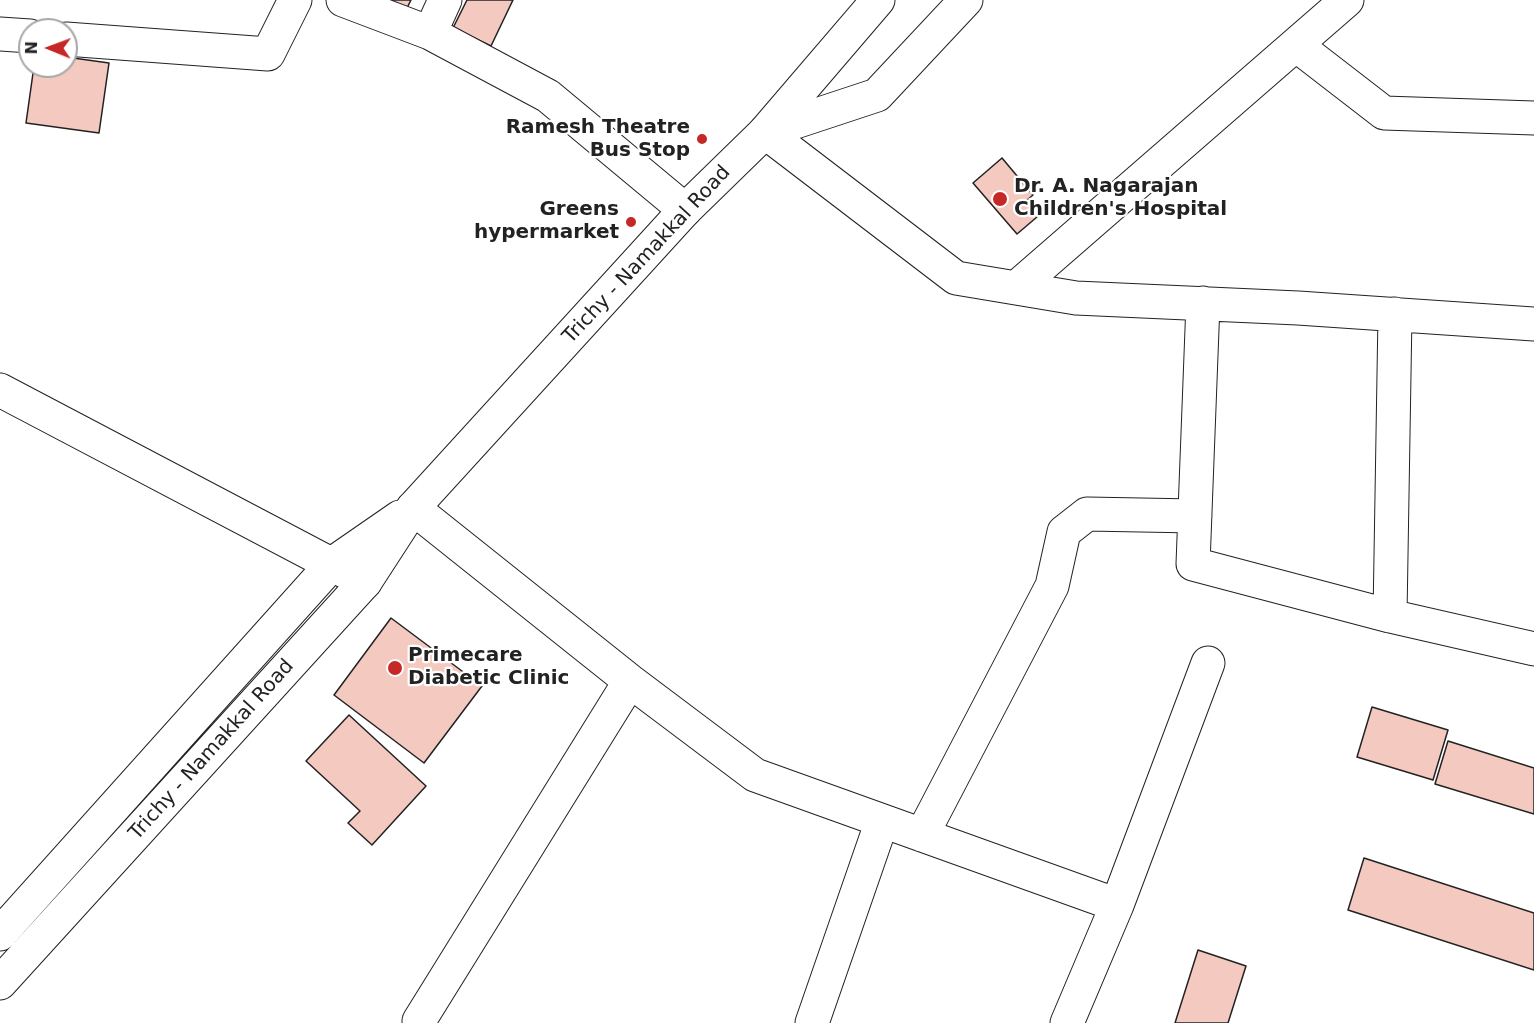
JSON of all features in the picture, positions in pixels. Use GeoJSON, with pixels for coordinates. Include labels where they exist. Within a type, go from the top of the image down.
{"type":"FeatureCollection","features":[{"type":"Feature","properties":{"kind":"main road"},"geometry":{"type":"LineString","coordinates":[[78,40],[268,54],[295,0]]}},
{"type":"Feature","properties":{"kind":"main road"},"geometry":{"type":"LineString","coordinates":[[343,0],[430,33],[548,96],[685,210]]}},
{"type":"Feature","properties":{"kind":"main road"},"geometry":{"type":"LineString","coordinates":[[430,33],[445,0]]}},
{"type":"Feature","properties":{"kind":"main road","name":"Trichy - Namakkal Road"},"geometry":{"type":"LineString","coordinates":[[0,983],[365,582],[413,508],[685,210],[765,132],[878,0]]}},
{"type":"Feature","properties":{"kind":"main road"},"geometry":{"type":"LineString","coordinates":[[765,132],[877,94],[966,0]]}},
{"type":"Feature","properties":{"kind":"main road"},"geometry":{"type":"LineString","coordinates":[[1016,288],[1347,0]]}},
{"type":"Feature","properties":{"kind":"main road"},"geometry":{"type":"LineString","coordinates":[[0,34],[18,35]]}},
{"type":"Feature","properties":{"kind":"main road"},"geometry":{"type":"LineString","coordinates":[[1296,45],[1384,113],[1534,118]]}},
{"type":"Feature","properties":{"kind":"main road"},"geometry":{"type":"LineString","coordinates":[[765,132],[956,278],[1076,298],[1203,303],[1534,324]]}},
{"type":"Feature","properties":{"kind":"main road"},"geometry":{"type":"LineString","coordinates":[[1203,303],[1193,564],[1390,616],[1534,649]]}},
{"type":"Feature","properties":{"kind":"main road"},"geometry":{"type":"LineString","coordinates":[[1390,616],[1395,314]]}},
{"type":"Feature","properties":{"kind":"main road"},"geometry":{"type":"LineString","coordinates":[[0,390],[365,582]]}},
{"type":"Feature","properties":{"kind":"main road"},"geometry":{"type":"LineString","coordinates":[[413,508],[630,681],[755,775],[1117,905]]}},
{"type":"Feature","properties":{"kind":"main road","name":"Trichy - Namakkal Road"},"geometry":{"type":"LineString","coordinates":[[0,934],[332,564],[413,508]]}},
{"type":"Feature","properties":{"kind":"main road"},"geometry":{"type":"LineString","coordinates":[[922,835],[1052,586],[1064,532],[1087,514],[1195,516]]}},
{"type":"Feature","properties":{"kind":"main road"},"geometry":{"type":"LineString","coordinates":[[1067,1023],[1117,905],[1208,663]]}},
{"type":"Feature","properties":{"kind":"main road"},"geometry":{"type":"LineString","coordinates":[[419,1021],[630,681]]}},
{"type":"Feature","properties":{"kind":"main road"},"geometry":{"type":"LineString","coordinates":[[812,1023],[882,821]]}},
{"type":"Feature","properties":{"kind":"building"},"geometry":{"type":"Polygon","coordinates":[[[369,0],[411,0],[403,16],[369,0]]]}},
{"type":"Feature","properties":{"kind":"building"},"geometry":{"type":"Polygon","coordinates":[[[467,0],[513,0],[491,46],[453,28],[467,0]]]}},
{"type":"Feature","properties":{"kind":"building"},"geometry":{"type":"Polygon","coordinates":[[[78,59],[109,63],[99,133],[26,123],[32,78],[78,78],[78,59]]]}},
{"type":"Feature","properties":{"kind":"building"},"geometry":{"type":"Polygon","coordinates":[[[1002,158],[1033,195],[1025,202],[1037,217],[1017,234],[973,183],[1002,158]]]}},
{"type":"Feature","properties":{"kind":"building"},"geometry":{"type":"Polygon","coordinates":[[[391,618],[482,686],[424,763],[334,695],[391,618]]]}},
{"type":"Feature","properties":{"kind":"building"},"geometry":{"type":"Polygon","coordinates":[[[1372,707],[1448,730],[1433,780],[1357,757],[1372,707]]]}},
{"type":"Feature","properties":{"kind":"building"},"geometry":{"type":"Polygon","coordinates":[[[349,715],[426,786],[372,845],[348,823],[360,811],[306,761],[349,715]]]}},
{"type":"Feature","properties":{"kind":"building"},"geometry":{"type":"Polygon","coordinates":[[[1448,741],[1534,768],[1534,814],[1435,784],[1448,741]]]}},
{"type":"Feature","properties":{"kind":"building"},"geometry":{"type":"Polygon","coordinates":[[[1364,858],[1534,913],[1534,970],[1348,910],[1364,858]]]}},
{"type":"Feature","properties":{"kind":"building"},"geometry":{"type":"Polygon","coordinates":[[[1198,950],[1246,966],[1228,1023],[1175,1023],[1198,950]]]}},
{"type":"Feature","properties":{"kind":"place","name":"Ramesh Theatre Bus Stop"},"geometry":{"type":"Point","coordinates":[702,139]}},
{"type":"Feature","properties":{"kind":"place","name":"Dr. A. Nagarajan Children's Hospital"},"geometry":{"type":"Point","coordinates":[1000,199]}},
{"type":"Feature","properties":{"kind":"place","name":"Greens hypermarket"},"geometry":{"type":"Point","coordinates":[631,222]}},
{"type":"Feature","properties":{"kind":"place","name":"Primecare Diabetic Clinic"},"geometry":{"type":"Point","coordinates":[395,668]}}]}
